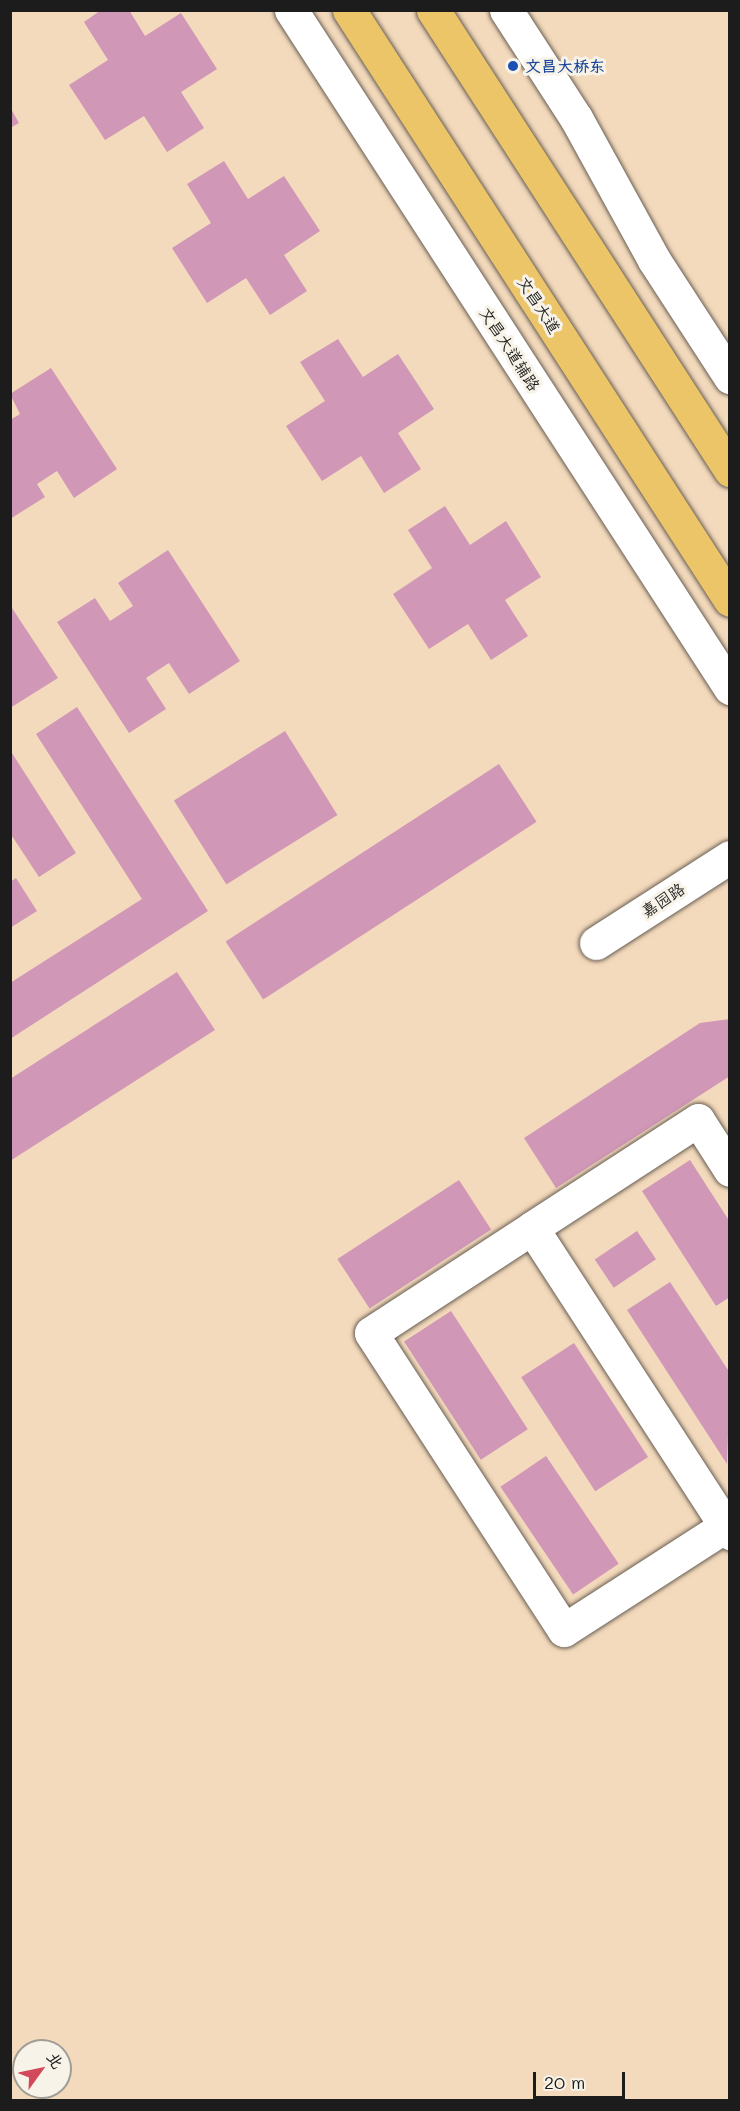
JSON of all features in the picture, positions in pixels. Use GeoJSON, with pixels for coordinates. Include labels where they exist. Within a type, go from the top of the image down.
{"type":"FeatureCollection","features":[{"type":"Feature","properties":{"kind":"main road","name":"文昌大道"},"geometry":{"type":"LineString","coordinates":[[349,10],[729,600]]}},
{"type":"Feature","properties":{"kind":"main road"},"geometry":{"type":"LineString","coordinates":[[433,10],[729,470]]}},
{"type":"Feature","properties":{"kind":"street","name":"文昌大道辅路"},"geometry":{"type":"LineString","coordinates":[[291,10],[729,688]]}},
{"type":"Feature","properties":{"kind":"street"},"geometry":{"type":"LineString","coordinates":[[506,10],[576,118],[654,260],[729,377]]}},
{"type":"Feature","properties":{"kind":"street","name":"嘉园路"},"geometry":{"type":"LineString","coordinates":[[596,943],[729,857]]}},
{"type":"Feature","properties":{"kind":"street"},"geometry":{"type":"LineString","coordinates":[[532,1228],[728,1527],[564,1630],[371,1333],[532,1228],[698,1120],[729,1170]]}},
{"type":"Feature","properties":{"kind":"building"},"geometry":{"type":"Polygon","coordinates":[[[101,10],[129,10],[145,36],[181,13],[217,69],[181,92],[204,128],[167,152],[144,116],[105,140],[69,85],[108,60],[84,22],[101,10]]]}},
{"type":"Feature","properties":{"kind":"building"},"geometry":{"type":"Polygon","coordinates":[[[10,107],[19,123],[10,128],[10,107]]]}},
{"type":"Feature","properties":{"kind":"building"},"geometry":{"type":"Polygon","coordinates":[[[224,161],[248,199],[284,176],[320,231],[284,255],[307,291],[270,315],[246,278],[207,303],[172,248],[211,223],[187,184],[224,161]]]}},
{"type":"Feature","properties":{"kind":"building"},"geometry":{"type":"Polygon","coordinates":[[[338,339],[363,377],[398,354],[434,409],[398,433],[421,469],[384,493],[361,456],[322,481],[286,426],[325,401],[300,362],[338,339]]]}},
{"type":"Feature","properties":{"kind":"building"},"geometry":{"type":"Polygon","coordinates":[[[51,368],[117,469],[74,498],[57,471],[37,484],[45,497],[10,519],[10,420],[20,414],[10,394],[51,368]]]}},
{"type":"Feature","properties":{"kind":"building"},"geometry":{"type":"Polygon","coordinates":[[[445,506],[470,545],[506,521],[541,577],[505,600],[528,636],[491,660],[468,624],[429,649],[393,594],[432,568],[408,530],[445,506]]]}},
{"type":"Feature","properties":{"kind":"building"},"geometry":{"type":"Polygon","coordinates":[[[168,550],[240,661],[189,694],[169,663],[146,678],[166,709],[129,733],[57,622],[95,598],[110,621],[133,606],[118,583],[168,550]]]}},
{"type":"Feature","properties":{"kind":"building"},"geometry":{"type":"Polygon","coordinates":[[[10,605],[58,678],[10,708],[10,605]]]}},
{"type":"Feature","properties":{"kind":"building"},"geometry":{"type":"Polygon","coordinates":[[[77,707],[208,911],[10,1039],[10,983],[142,899],[36,734],[77,707]]]}},
{"type":"Feature","properties":{"kind":"building"},"geometry":{"type":"Polygon","coordinates":[[[285,731],[337,815],[226,884],[174,800],[285,731]]]}},
{"type":"Feature","properties":{"kind":"building"},"geometry":{"type":"Polygon","coordinates":[[[10,750],[76,853],[39,877],[10,833],[10,750]]]}},
{"type":"Feature","properties":{"kind":"building"},"geometry":{"type":"Polygon","coordinates":[[[499,764],[537,822],[263,999],[226,942],[499,764]]]}},
{"type":"Feature","properties":{"kind":"building"},"geometry":{"type":"Polygon","coordinates":[[[16,878],[37,911],[10,928],[10,882],[16,878]]]}},
{"type":"Feature","properties":{"kind":"building"},"geometry":{"type":"Polygon","coordinates":[[[177,972],[215,1030],[10,1161],[10,1079],[177,972]]]}},
{"type":"Feature","properties":{"kind":"building"},"geometry":{"type":"Polygon","coordinates":[[[730,1019],[730,1076],[556,1188],[524,1138],[700,1023],[730,1019]]]}},
{"type":"Feature","properties":{"kind":"building"},"geometry":{"type":"Polygon","coordinates":[[[690,1160],[730,1222],[730,1297],[716,1306],[642,1191],[690,1160]]]}},
{"type":"Feature","properties":{"kind":"building"},"geometry":{"type":"Polygon","coordinates":[[[459,1180],[491,1229],[370,1308],[337,1259],[459,1180]]]}},
{"type":"Feature","properties":{"kind":"building"},"geometry":{"type":"Polygon","coordinates":[[[637,1231],[656,1259],[614,1288],[595,1260],[637,1231]]]}},
{"type":"Feature","properties":{"kind":"building"},"geometry":{"type":"Polygon","coordinates":[[[670,1282],[730,1373],[727,1464],[627,1310],[670,1282]]]}},
{"type":"Feature","properties":{"kind":"building"},"geometry":{"type":"Polygon","coordinates":[[[451,1311],[528,1429],[481,1460],[404,1341],[451,1311]]]}},
{"type":"Feature","properties":{"kind":"building"},"geometry":{"type":"Polygon","coordinates":[[[574,1343],[648,1457],[595,1491],[521,1377],[574,1343]]]}},
{"type":"Feature","properties":{"kind":"building"},"geometry":{"type":"Polygon","coordinates":[[[546,1456],[619,1564],[573,1595],[500,1487],[546,1456]]]}},
{"type":"Feature","properties":{"kind":"place","name":"文昌大桥东"},"geometry":{"type":"Point","coordinates":[513,66]}}]}
